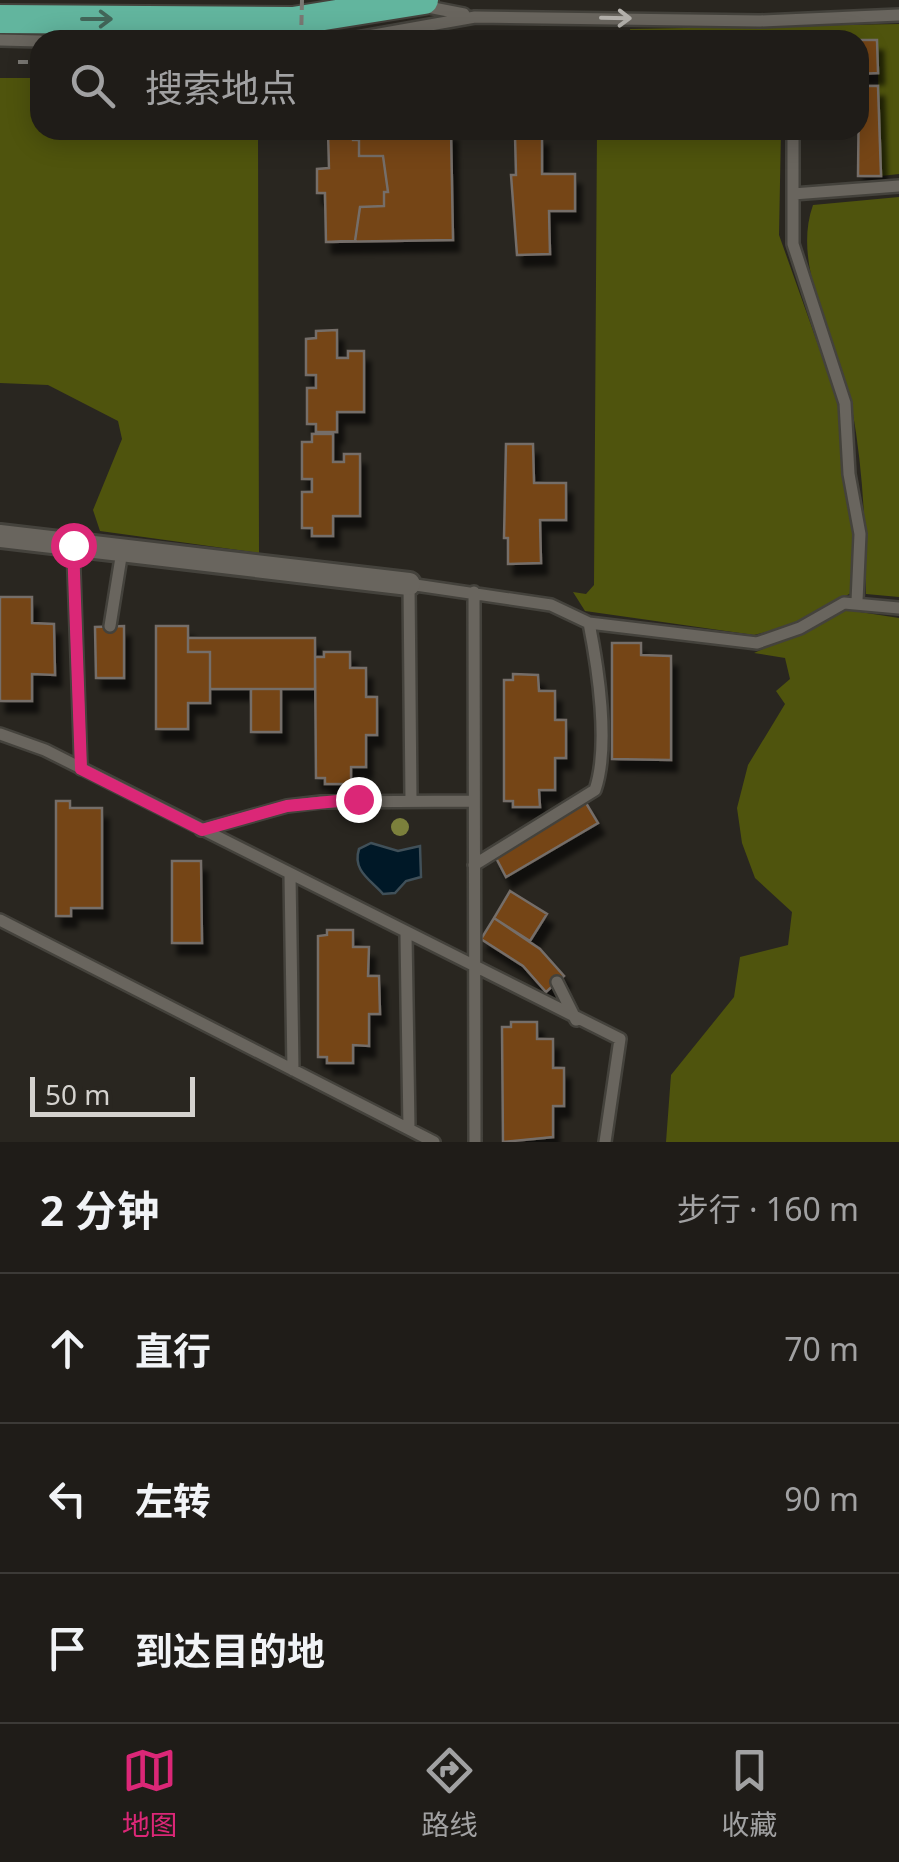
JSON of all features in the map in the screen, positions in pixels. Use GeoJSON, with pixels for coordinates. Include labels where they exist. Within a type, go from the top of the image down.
{"type":"FeatureCollection","features":[{"type":"Feature","properties":{"kind":"highway"},"geometry":{"type":"LineString","coordinates":[[0,19],[299,20],[416,1]]}},
{"type":"Feature","properties":{"kind":"street"},"geometry":{"type":"LineString","coordinates":[[0,536],[409,584]]}},
{"type":"Feature","properties":{"kind":"lane"},"geometry":{"type":"LineString","coordinates":[[416,1],[475,16]]}},
{"type":"Feature","properties":{"kind":"lane"},"geometry":{"type":"LineString","coordinates":[[400,30],[475,16],[760,21],[899,15]]}},
{"type":"Feature","properties":{"kind":"lane"},"geometry":{"type":"LineString","coordinates":[[0,40],[30,40]]}},
{"type":"Feature","properties":{"kind":"lane"},"geometry":{"type":"LineString","coordinates":[[793,140],[798,270],[845,403],[849,474],[860,534],[857,600]]}},
{"type":"Feature","properties":{"kind":"lane"},"geometry":{"type":"LineString","coordinates":[[793,194],[899,186]]}},
{"type":"Feature","properties":{"kind":"lane"},"geometry":{"type":"LineString","coordinates":[[73,545],[81,769]]}},
{"type":"Feature","properties":{"kind":"lane"},"geometry":{"type":"LineString","coordinates":[[110,626],[122,550]]}},
{"type":"Feature","properties":{"kind":"lane"},"geometry":{"type":"LineString","coordinates":[[410,800],[409,584],[551,605],[589,623],[757,643],[857,600],[899,608]]}},
{"type":"Feature","properties":{"kind":"lane"},"geometry":{"type":"LineString","coordinates":[[474,592],[475,1142]]}},
{"type":"Feature","properties":{"kind":"lane"},"geometry":{"type":"LineString","coordinates":[[474,864],[594,790],[599,774],[600,716],[589,623]]}},
{"type":"Feature","properties":{"kind":"lane"},"geometry":{"type":"LineString","coordinates":[[0,734],[81,769],[620,1039],[605,1142]]}},
{"type":"Feature","properties":{"kind":"lane"},"geometry":{"type":"LineString","coordinates":[[202,830],[287,806],[358,799],[473,801]]}},
{"type":"Feature","properties":{"kind":"lane"},"geometry":{"type":"LineString","coordinates":[[290,875],[292,1070]]}},
{"type":"Feature","properties":{"kind":"lane"},"geometry":{"type":"LineString","coordinates":[[0,920],[434,1142]]}},
{"type":"Feature","properties":{"kind":"lane"},"geometry":{"type":"LineString","coordinates":[[406,934],[409,1129]]}},
{"type":"Feature","properties":{"kind":"lane"},"geometry":{"type":"LineString","coordinates":[[557,982],[576,1020]]}},
{"type":"Feature","properties":{"kind":"path"},"geometry":{"type":"LineString","coordinates":[[18,62],[30,62]]}},
{"type":"Feature","properties":{"kind":"green space"},"geometry":{"type":"Polygon","coordinates":[[[899,24],[899,174],[881,176],[877,40],[869,40],[869,30],[630,29],[899,24]]]}},
{"type":"Feature","properties":{"kind":"green space"},"geometry":{"type":"Polygon","coordinates":[[[0,78],[30,78],[30,140],[258,140],[259,553],[100,531],[93,510],[122,439],[118,421],[48,385],[0,383],[0,78]]]}},
{"type":"Feature","properties":{"kind":"green space"},"geometry":{"type":"Polygon","coordinates":[[[597,140],[781,140],[779,235],[837,398],[855,554],[851,593],[791,626],[754,635],[585,611],[573,592],[586,594],[594,585],[597,140]]]}},
{"type":"Feature","properties":{"kind":"green space"},"geometry":{"type":"Polygon","coordinates":[[[899,197],[899,597],[866,594],[856,431],[846,383],[812,281],[808,230],[813,205],[899,197]]]}},
{"type":"Feature","properties":{"kind":"green space"},"geometry":{"type":"Polygon","coordinates":[[[847,610],[899,618],[899,1142],[666,1142],[671,1075],[734,997],[740,957],[788,945],[792,912],[755,878],[742,843],[737,808],[748,765],[785,704],[776,691],[790,679],[785,658],[754,653],[847,610]]]}},
{"type":"Feature","properties":{"kind":"water"},"geometry":{"type":"Polygon","coordinates":[[[371,843],[398,851],[420,846],[421,877],[406,881],[395,893],[383,894],[358,863],[359,849],[371,843]]]}},
{"type":"Feature","properties":{"kind":"building"},"geometry":{"type":"Polygon","coordinates":[[[869,40],[877,40],[878,73],[869,73],[869,40]]]}},
{"type":"Feature","properties":{"kind":"building"},"geometry":{"type":"Polygon","coordinates":[[[869,86],[878,86],[881,176],[858,176],[858,140],[869,140],[869,86]]]}},
{"type":"Feature","properties":{"kind":"building"},"geometry":{"type":"Polygon","coordinates":[[[328,140],[451,140],[453,240],[326,242],[325,193],[317,193],[317,169],[329,168],[328,140]]]}},
{"type":"Feature","properties":{"kind":"building"},"geometry":{"type":"Polygon","coordinates":[[[328,140],[359,140],[359,156],[383,156],[388,192],[384,192],[384,206],[360,207],[355,241],[326,242],[325,193],[317,193],[317,169],[329,168],[328,140]]]}},
{"type":"Feature","properties":{"kind":"building"},"geometry":{"type":"Polygon","coordinates":[[[515,140],[542,140],[542,174],[575,174],[575,211],[549,211],[550,254],[517,255],[511,175],[516,175],[515,140]]]}},
{"type":"Feature","properties":{"kind":"building"},"geometry":{"type":"Polygon","coordinates":[[[337,330],[337,358],[348,358],[348,351],[364,351],[364,412],[337,412],[337,432],[316,432],[316,424],[307,424],[307,388],[316,388],[316,375],[306,375],[306,339],[316,338],[316,331],[337,330]]]}},
{"type":"Feature","properties":{"kind":"building"},"geometry":{"type":"Polygon","coordinates":[[[312,434],[333,434],[333,462],[344,462],[344,454],[360,454],[360,516],[333,516],[333,536],[312,536],[312,528],[302,528],[302,492],[312,492],[312,479],[302,479],[302,442],[312,442],[312,434]]]}},
{"type":"Feature","properties":{"kind":"building"},"geometry":{"type":"Polygon","coordinates":[[[506,444],[533,444],[534,483],[566,483],[566,520],[540,520],[541,563],[508,564],[508,538],[504,538],[506,444]]]}},
{"type":"Feature","properties":{"kind":"building"},"geometry":{"type":"Polygon","coordinates":[[[0,597],[32,597],[32,623],[54,624],[55,675],[32,674],[32,701],[0,701],[0,597]]]}},
{"type":"Feature","properties":{"kind":"building"},"geometry":{"type":"Polygon","coordinates":[[[124,626],[124,678],[96,678],[95,627],[124,626]]]}},
{"type":"Feature","properties":{"kind":"building"},"geometry":{"type":"Polygon","coordinates":[[[156,626],[188,626],[188,652],[210,652],[210,703],[188,703],[188,729],[156,729],[156,626]]]}},
{"type":"Feature","properties":{"kind":"building"},"geometry":{"type":"Polygon","coordinates":[[[188,638],[315,638],[315,689],[210,689],[210,652],[188,652],[188,638]]]}},
{"type":"Feature","properties":{"kind":"building"},"geometry":{"type":"Polygon","coordinates":[[[612,643],[641,643],[641,655],[671,656],[671,760],[612,759],[612,643]]]}},
{"type":"Feature","properties":{"kind":"building"},"geometry":{"type":"Polygon","coordinates":[[[324,652],[350,652],[350,668],[366,668],[366,697],[377,697],[377,735],[366,735],[366,767],[351,767],[351,784],[325,784],[325,778],[316,778],[315,657],[324,657],[324,652]]]}},
{"type":"Feature","properties":{"kind":"building"},"geometry":{"type":"Polygon","coordinates":[[[513,674],[538,675],[539,691],[555,691],[555,720],[566,720],[566,758],[555,758],[555,790],[539,790],[540,807],[513,807],[513,801],[504,801],[504,680],[513,680],[513,674]]]}},
{"type":"Feature","properties":{"kind":"building"},"geometry":{"type":"Polygon","coordinates":[[[251,689],[281,689],[281,732],[251,732],[251,689]]]}},
{"type":"Feature","properties":{"kind":"building"},"geometry":{"type":"Polygon","coordinates":[[[56,801],[70,801],[70,808],[102,808],[102,908],[71,908],[71,916],[56,916],[56,801]]]}},
{"type":"Feature","properties":{"kind":"building"},"geometry":{"type":"Polygon","coordinates":[[[586,803],[598,823],[506,877],[495,856],[586,803]]]}},
{"type":"Feature","properties":{"kind":"building"},"geometry":{"type":"Polygon","coordinates":[[[172,861],[201,861],[202,943],[172,943],[172,861]]]}},
{"type":"Feature","properties":{"kind":"building"},"geometry":{"type":"Polygon","coordinates":[[[510,891],[547,914],[530,941],[494,918],[510,891]]]}},
{"type":"Feature","properties":{"kind":"building"},"geometry":{"type":"Polygon","coordinates":[[[494,918],[540,949],[564,976],[546,992],[523,966],[481,939],[494,918]]]}},
{"type":"Feature","properties":{"kind":"building"},"geometry":{"type":"Polygon","coordinates":[[[327,930],[353,930],[353,947],[369,947],[368,976],[379,976],[380,1014],[369,1014],[369,1046],[353,1045],[353,1063],[327,1063],[327,1057],[318,1057],[318,936],[327,935],[327,930]]]}},
{"type":"Feature","properties":{"kind":"building"},"geometry":{"type":"Polygon","coordinates":[[[511,1022],[537,1022],[537,1039],[553,1039],[553,1068],[564,1068],[564,1106],[553,1106],[553,1137],[503,1142],[502,1027],[511,1027],[511,1022]]]}},
{"type":"Feature","properties":{"kind":"route"},"geometry":{"type":"LineString","coordinates":[[73,545],[81,769],[202,830],[287,806],[358,799]]}}]}
